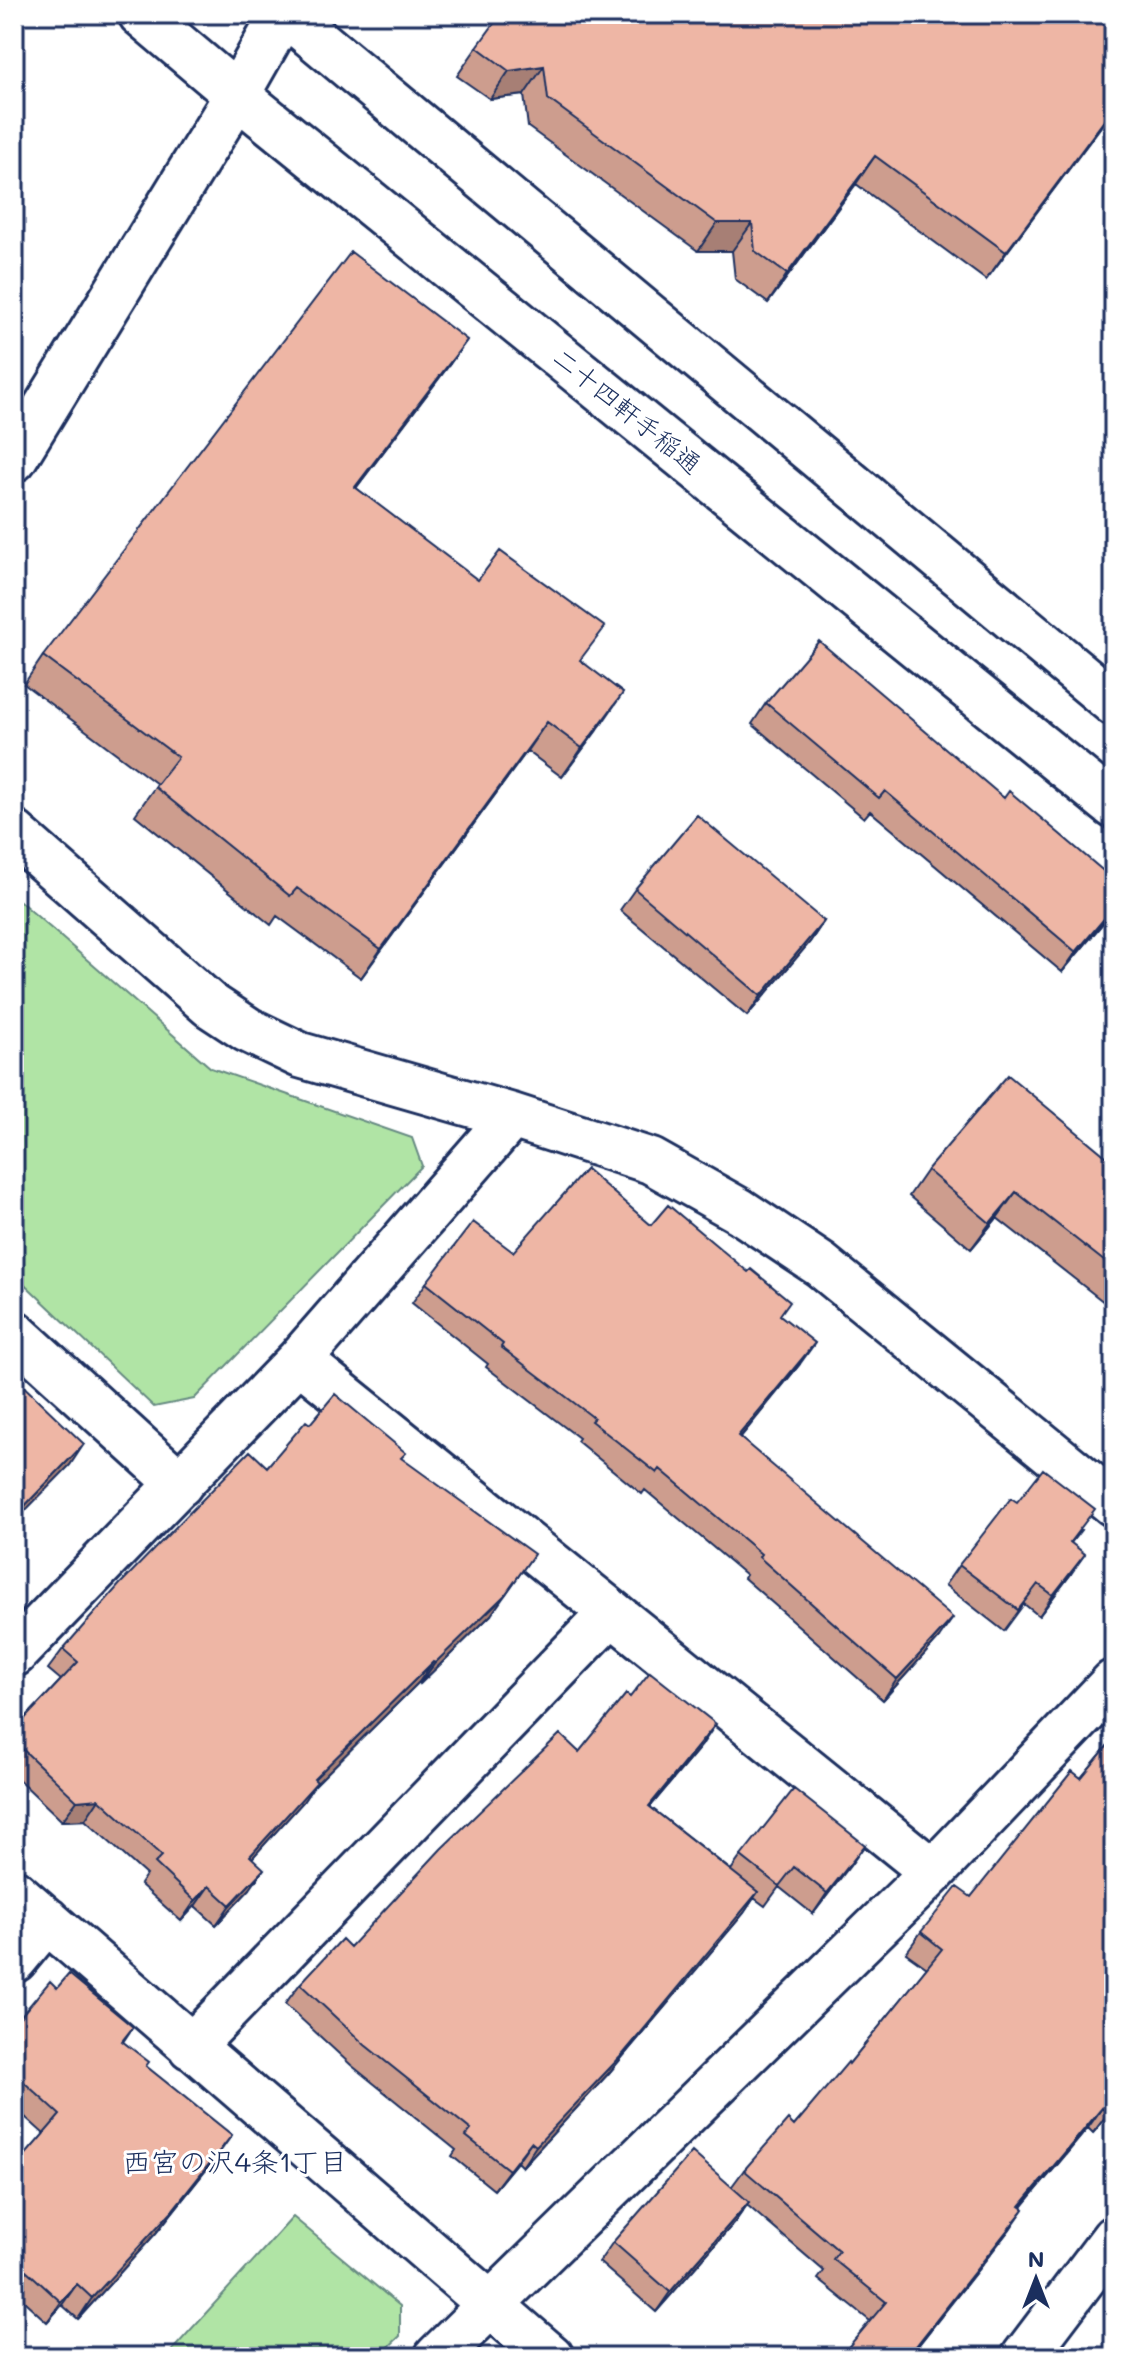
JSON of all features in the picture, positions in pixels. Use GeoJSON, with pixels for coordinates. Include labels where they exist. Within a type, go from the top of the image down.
{"type":"FeatureCollection","features":[{"type":"Feature","properties":{"kind":"street","name":"二十四軒手稲通"},"geometry":{"type":"LineString","coordinates":[[141,14],[1114,806]]}},
{"type":"Feature","properties":{"kind":"street"},"geometry":{"type":"LineString","coordinates":[[14,459],[284,14],[1114,703]]}},
{"type":"Feature","properties":{"kind":"street"},"geometry":{"type":"LineString","coordinates":[[14,833],[210,1005],[248,1030],[300,1055],[512,1116],[651,1161],[740,1211],[821,1265],[1114,1504]]}},
{"type":"Feature","properties":{"kind":"street"},"geometry":{"type":"LineString","coordinates":[[14,1654],[299,1360],[512,1116]]}},
{"type":"Feature","properties":{"kind":"street"},"geometry":{"type":"LineString","coordinates":[[14,1333],[180,1484]]}},
{"type":"Feature","properties":{"kind":"street"},"geometry":{"type":"LineString","coordinates":[[299,1360],[933,1872]]}},
{"type":"Feature","properties":{"kind":"street"},"geometry":{"type":"LineString","coordinates":[[191,2047],[611,1613]]}},
{"type":"Feature","properties":{"kind":"street"},"geometry":{"type":"LineString","coordinates":[[437,2357],[933,1872],[1114,1682]]}},
{"type":"Feature","properties":{"kind":"street"},"geometry":{"type":"LineString","coordinates":[[14,1892],[551,2357]]}},
{"type":"Feature","properties":{"kind":"street"},"geometry":{"type":"LineString","coordinates":[[14,1960],[47,1920]]}},
{"type":"Feature","properties":{"kind":"street"},"geometry":{"type":"LineString","coordinates":[[1024,2357],[1114,2238]]}},
{"type":"Feature","properties":{"kind":"green space"},"geometry":{"type":"Polygon","coordinates":[[[14,896],[211,1068],[412,1138],[422,1166],[194,1399],[154,1407],[14,1274],[14,896]]]}},
{"type":"Feature","properties":{"kind":"green space"},"geometry":{"type":"Polygon","coordinates":[[[293,2217],[400,2306],[400,2336],[378,2357],[166,2357],[293,2217]]]}},
{"type":"Feature","properties":{"kind":"building"},"geometry":{"type":"Polygon","coordinates":[[[501,14],[919,14],[927,20],[932,14],[1091,14],[1114,31],[1114,107],[1006,252],[875,156],[787,274],[755,251],[752,223],[717,223],[548,99],[544,66],[509,71],[477,47],[501,14]]]}},
{"type":"Feature","properties":{"kind":"building"},"geometry":{"type":"Polygon","coordinates":[[[351,252],[467,340],[355,487],[478,580],[500,551],[605,627],[580,660],[623,693],[582,748],[547,722],[381,949],[297,888],[290,896],[155,787],[178,757],[43,656],[351,252]]]}},
{"type":"Feature","properties":{"kind":"building"},"geometry":{"type":"Polygon","coordinates":[[[819,641],[1004,798],[1009,791],[1114,880],[1114,907],[1076,952],[885,791],[879,798],[766,703],[819,641]]]}},
{"type":"Feature","properties":{"kind":"building"},"geometry":{"type":"Polygon","coordinates":[[[697,815],[824,921],[761,996],[635,889],[697,815]]]}},
{"type":"Feature","properties":{"kind":"building"},"geometry":{"type":"Polygon","coordinates":[[[1008,1075],[1107,1157],[1114,1149],[1114,1269],[1016,1192],[990,1223],[927,1170],[1008,1075]]]}},
{"type":"Feature","properties":{"kind":"building"},"geometry":{"type":"Polygon","coordinates":[[[586,1169],[651,1225],[668,1205],[748,1272],[751,1269],[790,1301],[780,1315],[815,1343],[738,1436],[953,1618],[897,1679],[759,1557],[761,1554],[660,1469],[657,1473],[591,1421],[594,1418],[501,1347],[503,1344],[426,1283],[473,1222],[513,1252],[586,1169]]]}},
{"type":"Feature","properties":{"kind":"building"},"geometry":{"type":"Polygon","coordinates":[[[14,1377],[84,1444],[14,1517],[14,1377]]]}},
{"type":"Feature","properties":{"kind":"building"},"geometry":{"type":"Polygon","coordinates":[[[335,1394],[406,1453],[401,1458],[534,1554],[505,1595],[314,1779],[317,1782],[250,1856],[264,1869],[230,1905],[209,1886],[195,1901],[155,1863],[162,1856],[99,1799],[77,1801],[14,1741],[14,1730],[78,1662],[63,1649],[120,1584],[250,1451],[267,1467],[306,1421],[310,1424],[335,1394]]]}},
{"type":"Feature","properties":{"kind":"building"},"geometry":{"type":"Polygon","coordinates":[[[1043,1469],[1095,1509],[1070,1542],[1085,1554],[1053,1595],[1038,1584],[1018,1610],[959,1565],[1011,1498],[1017,1502],[1043,1469]]]}},
{"type":"Feature","properties":{"kind":"building"},"geometry":{"type":"Polygon","coordinates":[[[650,1672],[716,1724],[649,1806],[758,1892],[624,2053],[536,2146],[531,2142],[509,2170],[466,2136],[471,2130],[365,2045],[300,1984],[342,1939],[350,1947],[441,1849],[560,1734],[579,1752],[626,1694],[630,1697],[650,1672]]]}},
{"type":"Feature","properties":{"kind":"building"},"geometry":{"type":"Polygon","coordinates":[[[1114,1738],[1114,2105],[1108,2113],[1102,2108],[1020,2206],[1024,2209],[916,2346],[929,2357],[840,2357],[886,2302],[833,2259],[839,2251],[744,2170],[788,2120],[794,2126],[849,2064],[942,1949],[921,1932],[957,1887],[971,1897],[1072,1771],[1081,1778],[1114,1738]]]}},
{"type":"Feature","properties":{"kind":"building"},"geometry":{"type":"Polygon","coordinates":[[[794,1789],[865,1845],[827,1893],[794,1867],[779,1886],[741,1856],[794,1789]]]}},
{"type":"Feature","properties":{"kind":"building"},"geometry":{"type":"Polygon","coordinates":[[[69,1974],[133,2027],[122,2041],[149,2062],[146,2066],[232,2135],[171,2212],[92,2298],[77,2284],[61,2302],[14,2259],[14,2168],[60,2115],[14,2073],[14,2024],[50,1981],[57,1988],[69,1974]]]}},
{"type":"Feature","properties":{"kind":"building"},"geometry":{"type":"Polygon","coordinates":[[[692,2152],[749,2202],[670,2292],[613,2242],[692,2152]]]}},
{"type":"Feature","properties":{"kind":"district","name":"西宮の沢4条1丁目"},"geometry":{"type":"Point","coordinates":[235,2162]}}]}
